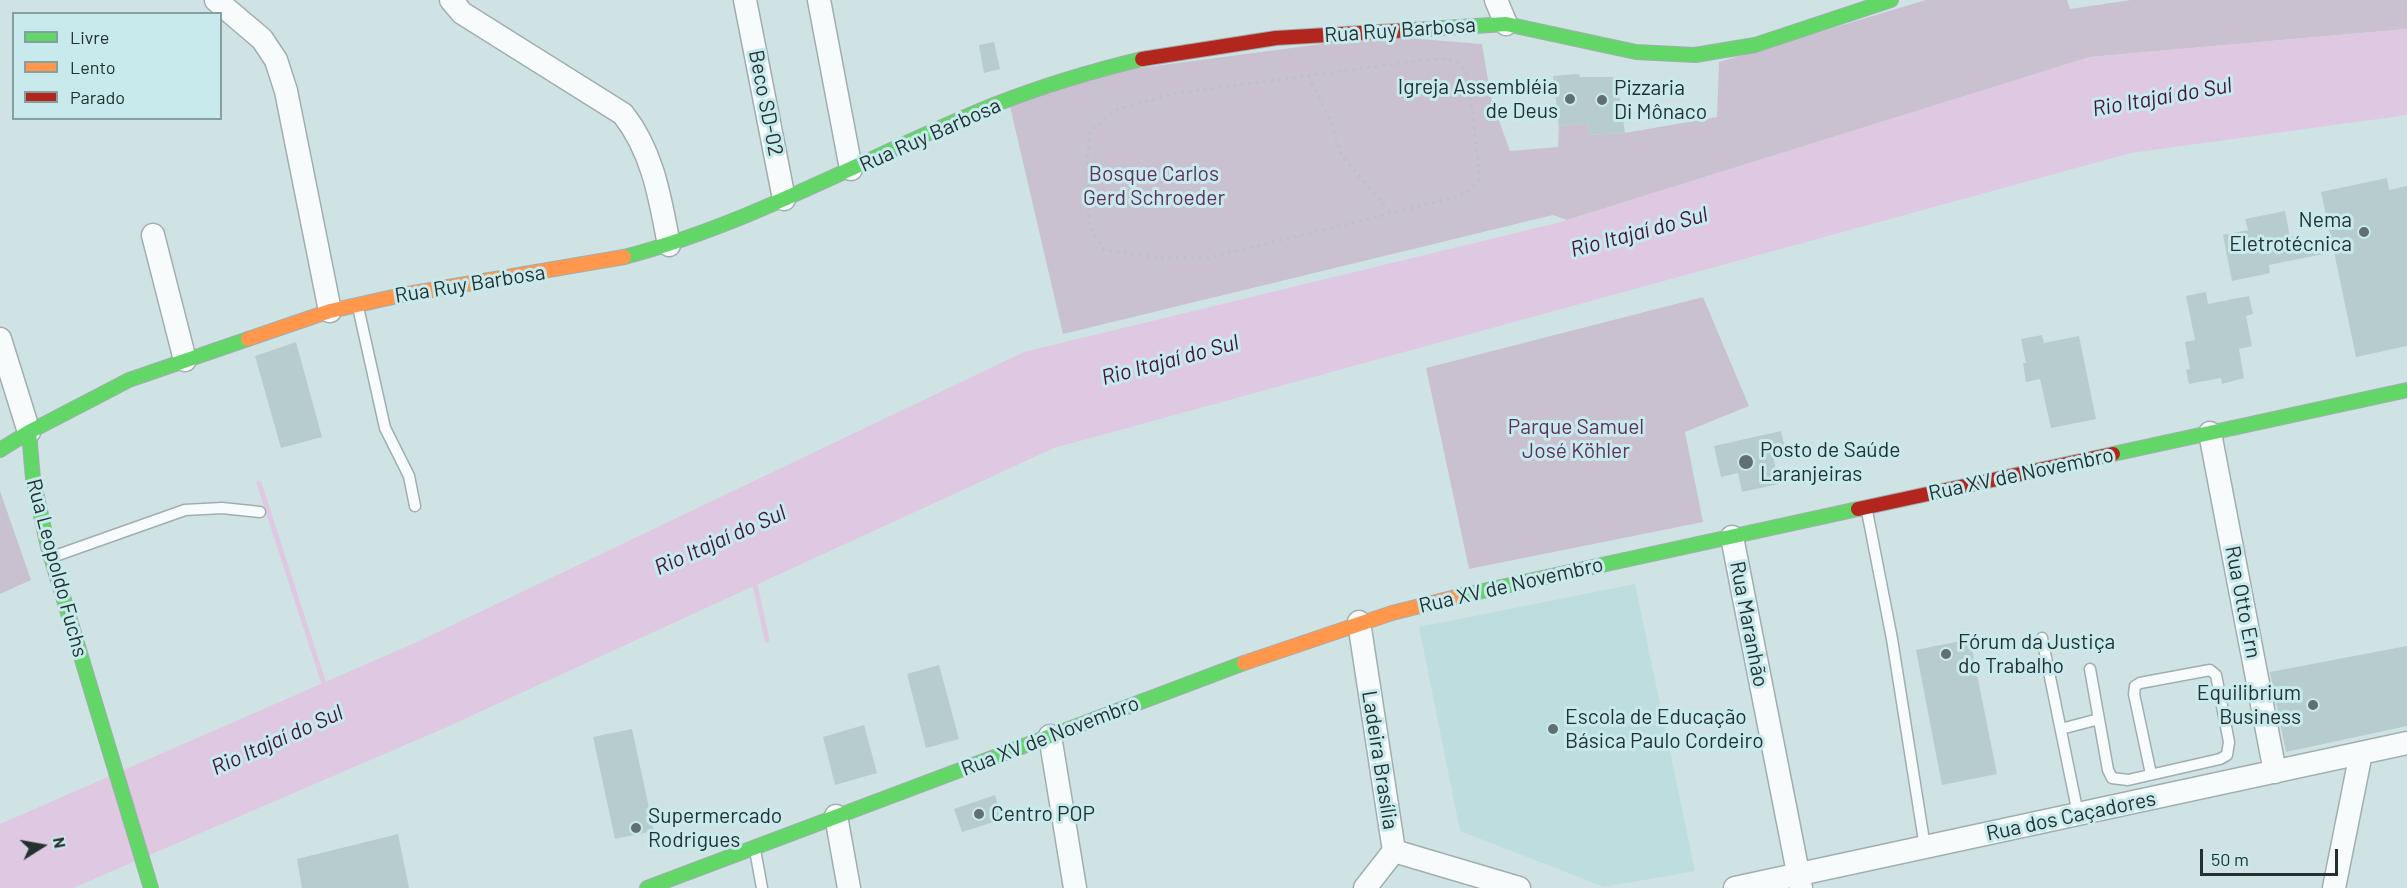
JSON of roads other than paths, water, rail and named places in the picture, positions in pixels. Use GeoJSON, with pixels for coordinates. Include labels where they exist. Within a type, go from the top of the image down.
{"type":"FeatureCollection","features":[{"type":"Feature","properties":{"kind":"main road","name":"Rua Ruy Barbosa"},"geometry":{"type":"LineString","coordinates":[[0,450],[99,393],[185,360],[330,312],[357,304],[610,260],[705,233],[995,105],[1101,69],[1160,55],[1276,38],[1506,24],[1636,52],[1695,55],[1766,42],[1891,0]]}},
{"type":"Feature","properties":{"kind":"main road","name":"Rua XV de Novembro"},"geometry":{"type":"LineString","coordinates":[[647,888],[1359,622],[1486,589],[2407,390]]}},
{"type":"Feature","properties":{"kind":"main road","name":"Rua Leopoldo Fuchs"},"geometry":{"type":"LineString","coordinates":[[30,432],[33,488],[94,703],[151,888]]}},
{"type":"Feature","properties":{"kind":"street"},"geometry":{"type":"LineString","coordinates":[[216,0],[262,39],[276,60],[286,91],[330,312]]}},
{"type":"Feature","properties":{"kind":"street"},"geometry":{"type":"LineString","coordinates":[[450,0],[462,13],[622,114],[637,132],[650,159],[669,245]]}},
{"type":"Feature","properties":{"kind":"street"},"geometry":{"type":"LineString","coordinates":[[819,0],[851,170]]}},
{"type":"Feature","properties":{"kind":"street"},"geometry":{"type":"LineString","coordinates":[[1496,0],[1506,24]]}},
{"type":"Feature","properties":{"kind":"street","name":"Beco SD-02"},"geometry":{"type":"LineString","coordinates":[[746,4],[784,199]]}},
{"type":"Feature","properties":{"kind":"street"},"geometry":{"type":"LineString","coordinates":[[153,235],[185,360]]}},
{"type":"Feature","properties":{"kind":"street"},"geometry":{"type":"LineString","coordinates":[[0,339],[30,432]]}},
{"type":"Feature","properties":{"kind":"street","name":"Rua Otto Ern"},"geometry":{"type":"LineString","coordinates":[[2210,433],[2275,772]]}},
{"type":"Feature","properties":{"kind":"street","name":"Rua Maranhão"},"geometry":{"type":"LineString","coordinates":[[1732,537],[1799,881]]}},
{"type":"Feature","properties":{"kind":"street","name":"Ladeira Brasília"},"geometry":{"type":"LineString","coordinates":[[1359,622],[1394,851],[1365,888]]}},
{"type":"Feature","properties":{"kind":"street"},"geometry":{"type":"LineString","coordinates":[[1050,736],[1075,888]]}},
{"type":"Feature","properties":{"kind":"street","name":"Rua dos Caçadores"},"geometry":{"type":"LineString","coordinates":[[1735,888],[1799,881],[1925,847],[2407,743]]}},
{"type":"Feature","properties":{"kind":"street"},"geometry":{"type":"LineString","coordinates":[[2334,888],[2361,753]]}},
{"type":"Feature","properties":{"kind":"street"},"geometry":{"type":"LineString","coordinates":[[836,816],[849,888]]}},
{"type":"Feature","properties":{"kind":"street"},"geometry":{"type":"LineString","coordinates":[[1394,851],[1519,888]]}},
{"type":"Feature","properties":{"kind":"lane"},"geometry":{"type":"LineString","coordinates":[[357,304],[385,428],[409,477],[416,506]]}},
{"type":"Feature","properties":{"kind":"lane"},"geometry":{"type":"LineString","coordinates":[[1866,507],[1892,639],[1925,847]]}},
{"type":"Feature","properties":{"kind":"lane"},"geometry":{"type":"LineString","coordinates":[[52,557],[185,510],[222,508],[260,512]]}},
{"type":"Feature","properties":{"kind":"lane"},"geometry":{"type":"LineString","coordinates":[[2042,638],[2078,814]]}},
{"type":"Feature","properties":{"kind":"lane"},"geometry":{"type":"LineString","coordinates":[[2090,669],[2112,778],[2119,781],[2220,759],[2227,755],[2229,742],[2216,675],[2210,670],[2140,683],[2135,686],[2134,694],[2151,774]]}},
{"type":"Feature","properties":{"kind":"lane"},"geometry":{"type":"LineString","coordinates":[[2061,729],[2099,719]]}},
{"type":"Feature","properties":{"kind":"lane"},"geometry":{"type":"LineString","coordinates":[[754,847],[762,888]]}},
{"type":"Feature","properties":{"kind":"water","name":"Rio Itajaí do Sul"},"geometry":{"type":"Polygon","coordinates":[[[2407,29],[2407,115],[2131,153],[1054,448],[447,727],[73,888],[0,888],[0,824],[417,642],[1024,352],[1561,222],[2090,57],[2407,29]]]}},
{"type":"Feature","properties":{"kind":"waterway"},"geometry":{"type":"LineString","coordinates":[[259,483],[326,690]]}},
{"type":"Feature","properties":{"kind":"waterway"},"geometry":{"type":"LineString","coordinates":[[754,580],[767,640]]}},
{"type":"Feature","properties":{"kind":"place","name":"Igreja Assembléia de Deus"},"geometry":{"type":"Point","coordinates":[1570,99]}},
{"type":"Feature","properties":{"kind":"place","name":"Pizzaria Di Mônaco"},"geometry":{"type":"Point","coordinates":[1602,100]}},
{"type":"Feature","properties":{"kind":"place","name":"Nema Eletrotécnica"},"geometry":{"type":"Point","coordinates":[2364,232]}},
{"type":"Feature","properties":{"kind":"place","name":"Posto de Saúde Laranjeiras"},"geometry":{"type":"Point","coordinates":[1746,462]}},
{"type":"Feature","properties":{"kind":"place","name":"Fórum da Justiça do Trabalho"},"geometry":{"type":"Point","coordinates":[1946,654]}},
{"type":"Feature","properties":{"kind":"place","name":"Equilibrium Business"},"geometry":{"type":"Point","coordinates":[2313,705]}},
{"type":"Feature","properties":{"kind":"place","name":"Escola de Educação Básica Paulo Cordeiro"},"geometry":{"type":"Point","coordinates":[1553,729]}},
{"type":"Feature","properties":{"kind":"place","name":"Centro POP"},"geometry":{"type":"Point","coordinates":[979,814]}},
{"type":"Feature","properties":{"kind":"place","name":"Supermercado Rodrigues"},"geometry":{"type":"Point","coordinates":[636,828]}},
{"type":"Feature","properties":{"kind":"park label","name":"Bosque Carlos Gerd Schroeder"},"geometry":{"type":"Point","coordinates":[1154,186]}},
{"type":"Feature","properties":{"kind":"park label","name":"Parque Samuel José Köhler"},"geometry":{"type":"Point","coordinates":[1576,439]}}]}
